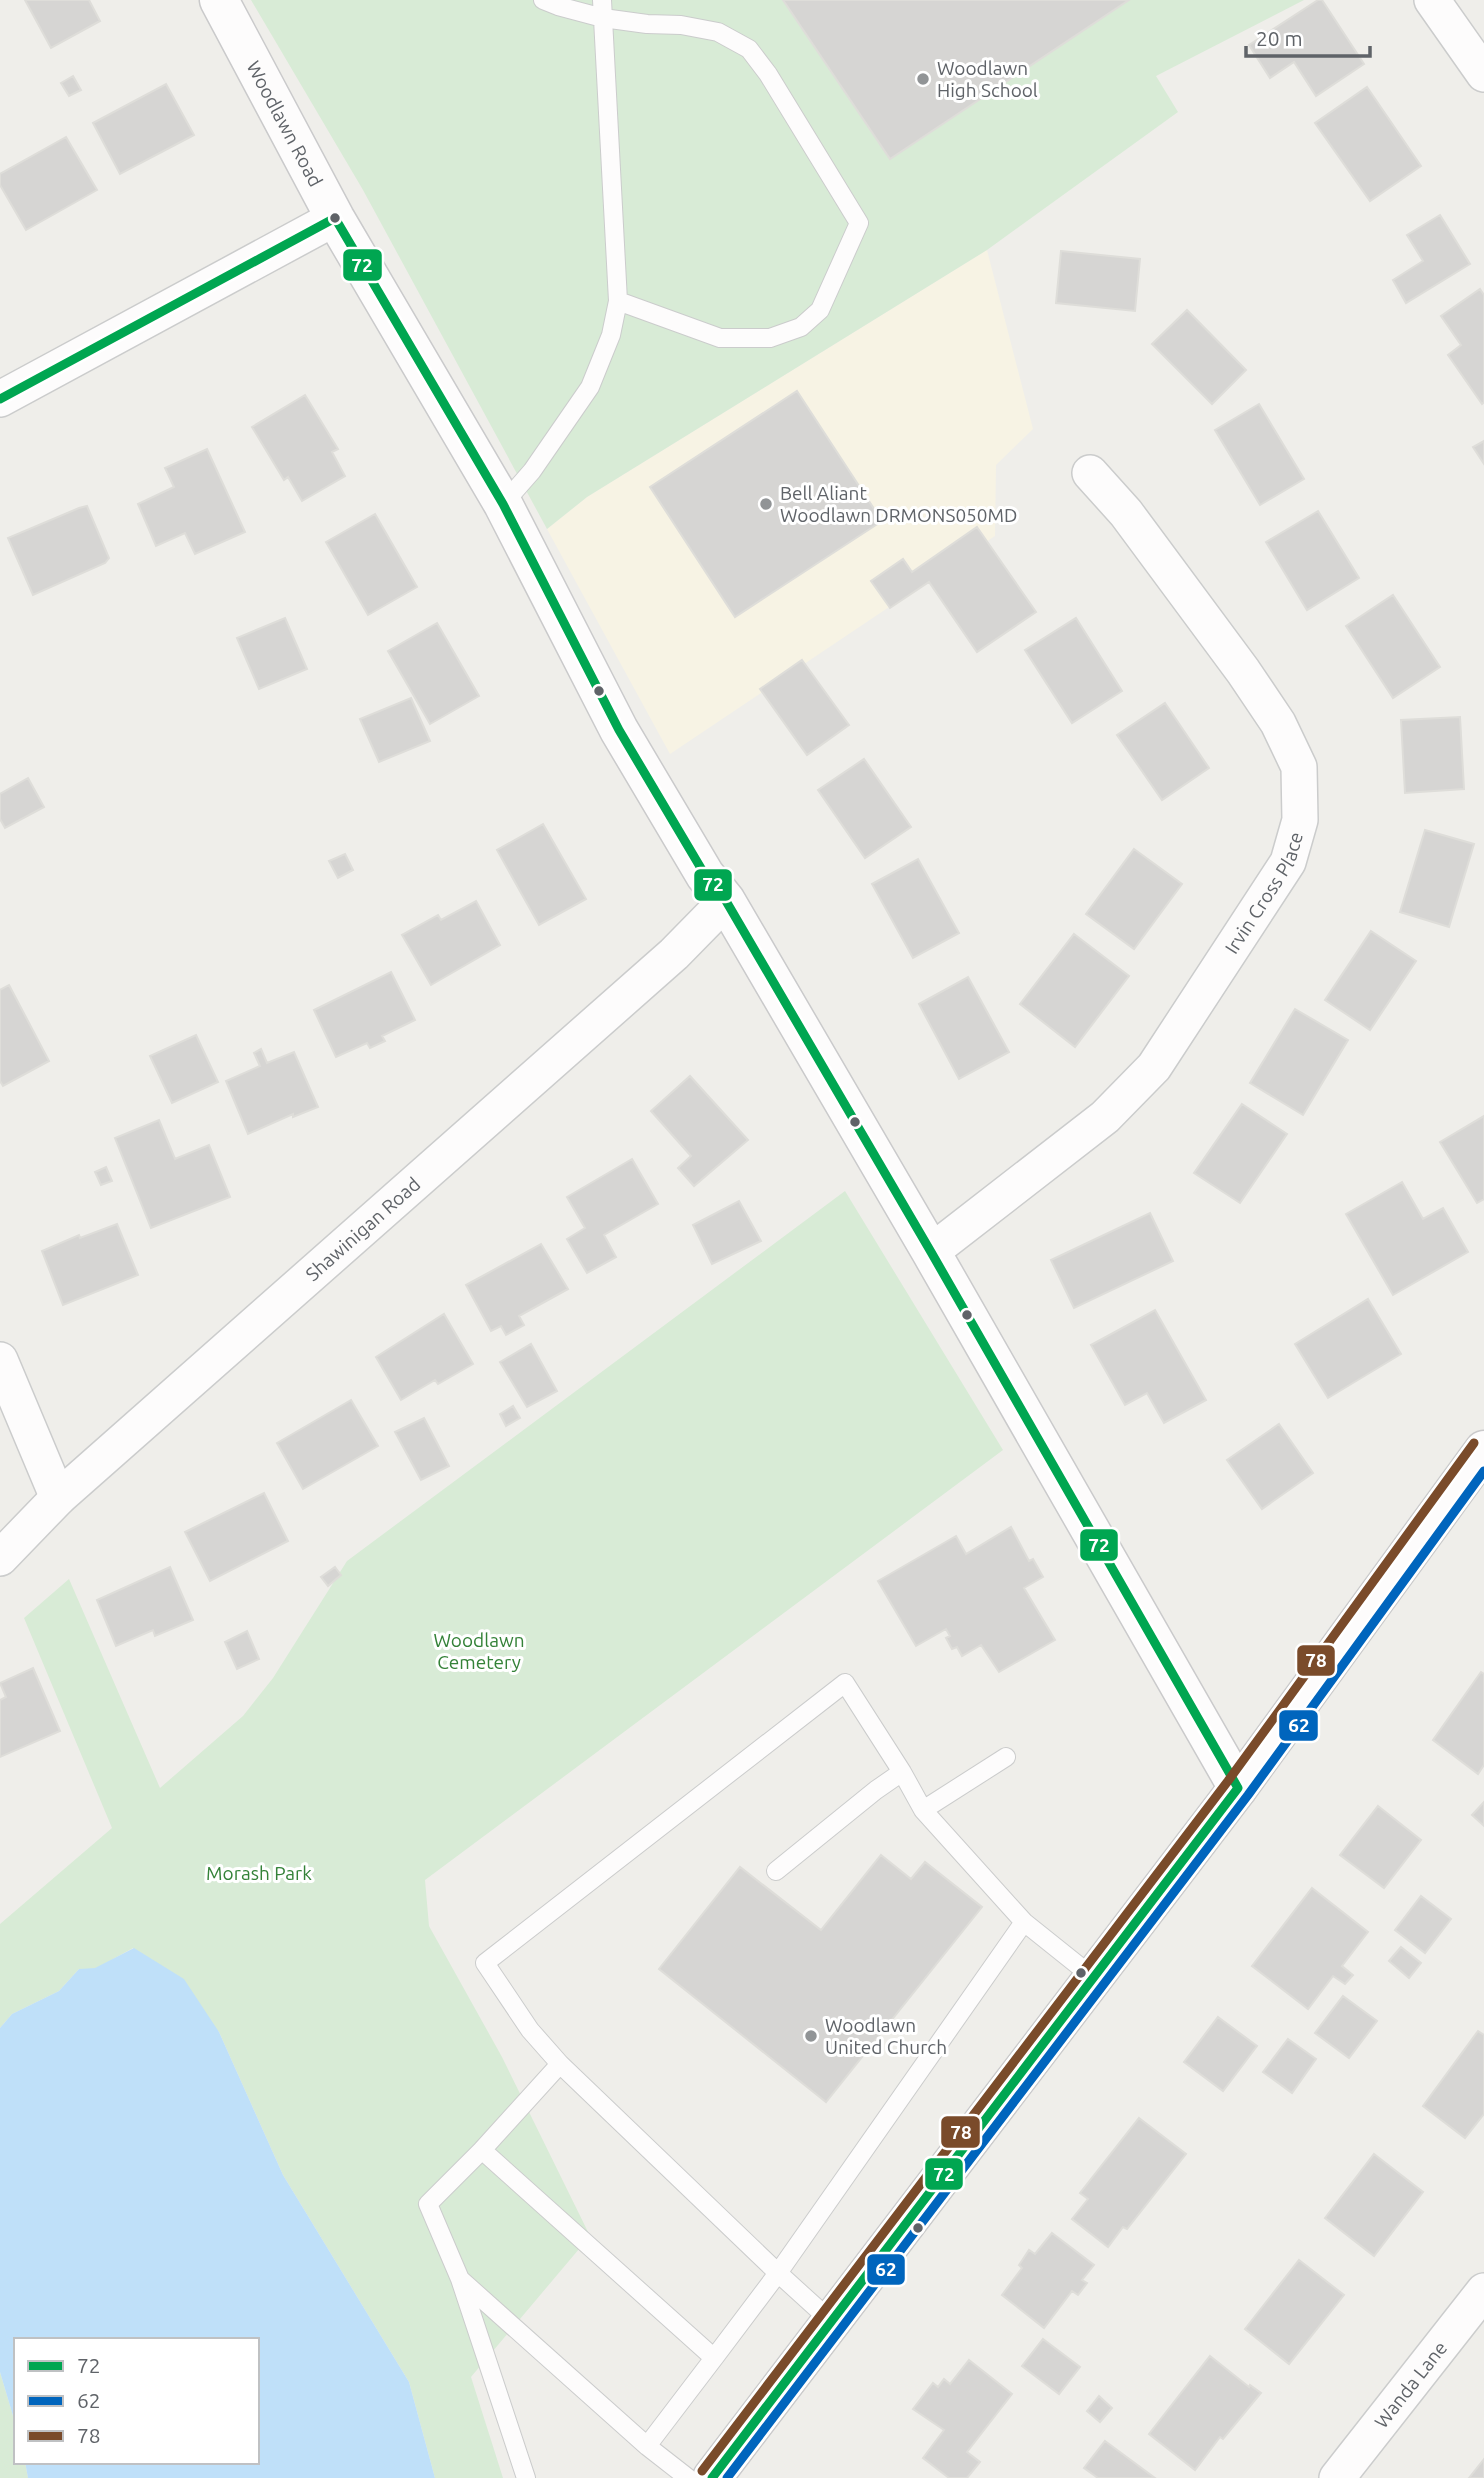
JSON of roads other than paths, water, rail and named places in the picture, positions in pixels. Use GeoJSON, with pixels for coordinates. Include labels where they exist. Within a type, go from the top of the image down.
{"type":"FeatureCollection","features":[{"type":"Feature","properties":{"kind":"street","name":"Woodlawn Road"},"geometry":{"type":"LineString","coordinates":[[219,0],[335,218],[503,504],[619,730],[705,875],[726,901],[1238,1788]]}},
{"type":"Feature","properties":{"kind":"street"},"geometry":{"type":"LineString","coordinates":[[1432,0],[1484,74]]}},
{"type":"Feature","properties":{"kind":"street"},"geometry":{"type":"LineString","coordinates":[[0,399],[335,218]]}},
{"type":"Feature","properties":{"kind":"street","name":"Irvin Cross Place"},"geometry":{"type":"LineString","coordinates":[[931,1252],[1105,1117],[1154,1068],[1288,862],[1300,820],[1299,767],[1278,723],[1243,671],[1126,513],[1090,473]]}},
{"type":"Feature","properties":{"kind":"street","name":"Shawinigan Road"},"geometry":{"type":"LineString","coordinates":[[0,1558],[58,1497],[674,954],[726,901]]}},
{"type":"Feature","properties":{"kind":"street"},"geometry":{"type":"LineString","coordinates":[[0,1360],[58,1497]]}},
{"type":"Feature","properties":{"kind":"street"},"geometry":{"type":"LineString","coordinates":[[712,2478],[1238,1788],[1484,1450]]}},
{"type":"Feature","properties":{"kind":"street","name":"Wanda Lane"},"geometry":{"type":"LineString","coordinates":[[1337,2478],[1484,2291]]}},
{"type":"Feature","properties":{"kind":"lane"},"geometry":{"type":"LineString","coordinates":[[543,0],[558,6],[603,9],[647,24],[681,25],[718,32],[749,48],[768,74],[859,223],[820,310],[801,327],[770,338],[720,338],[618,301]]}},
{"type":"Feature","properties":{"kind":"lane"},"geometry":{"type":"LineString","coordinates":[[503,504],[531,471],[590,387],[611,335],[618,301],[603,9]]}},
{"type":"Feature","properties":{"kind":"lane"},"geometry":{"type":"LineString","coordinates":[[832,2322],[560,2064],[530,2030],[485,1963],[845,1683],[923,1810],[1024,1922],[1094,1978]]}},
{"type":"Feature","properties":{"kind":"lane"},"geometry":{"type":"LineString","coordinates":[[923,1810],[1006,1757]]}},
{"type":"Feature","properties":{"kind":"lane"},"geometry":{"type":"LineString","coordinates":[[776,1871],[902,1772]]}},
{"type":"Feature","properties":{"kind":"lane"},"geometry":{"type":"LineString","coordinates":[[647,2446],[778,2273],[1024,1922]]}},
{"type":"Feature","properties":{"kind":"lane"},"geometry":{"type":"LineString","coordinates":[[526,2478],[460,2278],[428,2204],[482,2150],[560,2064]]}},
{"type":"Feature","properties":{"kind":"lane"},"geometry":{"type":"LineString","coordinates":[[482,2150],[714,2358]]}},
{"type":"Feature","properties":{"kind":"lane"},"geometry":{"type":"LineString","coordinates":[[460,2278],[647,2446],[688,2478]]}},
{"type":"Feature","properties":{"kind":"water"},"geometry":{"type":"Polygon","coordinates":[[[134,1948],[184,1979],[219,2032],[283,2175],[409,2382],[435,2478],[28,2478],[25,2464],[259,2464],[259,2338],[14,2338],[14,2419],[0,2372],[0,2028],[12,2014],[59,1991],[79,1969],[95,1968],[134,1948]]]}},
{"type":"Feature","properties":{"kind":"place","name":"Woodlawn High School"},"geometry":{"type":"Point","coordinates":[923,79]}},
{"type":"Feature","properties":{"kind":"place","name":"Bell Aliant Woodlawn DRMONS050MD"},"geometry":{"type":"Point","coordinates":[766,504]}},
{"type":"Feature","properties":{"kind":"place","name":"Woodlawn United Church"},"geometry":{"type":"Point","coordinates":[811,2036]}},
{"type":"Feature","properties":{"kind":"park label","name":"Woodlawn Cemetery"},"geometry":{"type":"Point","coordinates":[479,1651]}},
{"type":"Feature","properties":{"kind":"park label","name":"Morash Park"},"geometry":{"type":"Point","coordinates":[259,1873]}}]}
